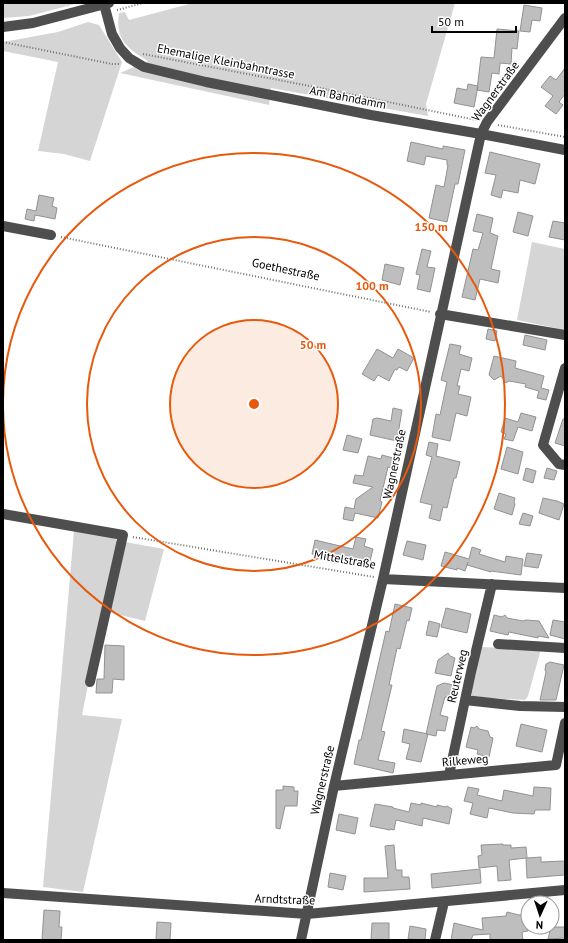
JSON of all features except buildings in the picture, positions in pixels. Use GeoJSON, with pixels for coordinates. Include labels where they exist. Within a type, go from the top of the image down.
{"type":"FeatureCollection","features":[{"type":"Feature","properties":{"kind":"street"},"geometry":{"type":"LineString","coordinates":[[3,27],[33,23],[103,6]]}},
{"type":"Feature","properties":{"kind":"street","name":"Am Bahndamm"},"geometry":{"type":"LineString","coordinates":[[103,6],[112,34],[120,48],[129,58],[144,67],[206,82],[371,115],[565,150]]}},
{"type":"Feature","properties":{"kind":"street","name":"Wagnerstraße"},"geometry":{"type":"LineString","coordinates":[[301,940],[334,786],[383,579],[440,314],[481,134],[486,122],[565,18]]}},
{"type":"Feature","properties":{"kind":"street"},"geometry":{"type":"LineString","coordinates":[[3,226],[51,235]]}},
{"type":"Feature","properties":{"kind":"street"},"geometry":{"type":"LineString","coordinates":[[440,314],[565,335]]}},
{"type":"Feature","properties":{"kind":"street"},"geometry":{"type":"LineString","coordinates":[[565,368],[544,445],[559,464],[565,465]]}},
{"type":"Feature","properties":{"kind":"street"},"geometry":{"type":"LineString","coordinates":[[3,514],[123,535],[90,682]]}},
{"type":"Feature","properties":{"kind":"street","name":"Mittelstraße"},"geometry":{"type":"LineString","coordinates":[[383,579],[565,588]]}},
{"type":"Feature","properties":{"kind":"street","name":"Reuterweg"},"geometry":{"type":"LineString","coordinates":[[449,775],[492,584]]}},
{"type":"Feature","properties":{"kind":"street"},"geometry":{"type":"LineString","coordinates":[[498,644],[565,648]]}},
{"type":"Feature","properties":{"kind":"street"},"geometry":{"type":"LineString","coordinates":[[465,700],[520,706],[565,707]]}},
{"type":"Feature","properties":{"kind":"street","name":"Rilkeweg"},"geometry":{"type":"LineString","coordinates":[[334,786],[556,765],[565,723]]}},
{"type":"Feature","properties":{"kind":"street","name":"Arndtstraße"},"geometry":{"type":"LineString","coordinates":[[3,893],[307,914],[565,890]]}},
{"type":"Feature","properties":{"kind":"street"},"geometry":{"type":"LineString","coordinates":[[435,940],[444,902]]}},
{"type":"Feature","properties":{"kind":"path"},"geometry":{"type":"LineString","coordinates":[[103,6],[143,3]]}},
{"type":"Feature","properties":{"kind":"path"},"geometry":{"type":"LineString","coordinates":[[3,42],[112,64],[121,64],[129,58]]}},
{"type":"Feature","properties":{"kind":"path","name":"Ehemalige Kleinbahntrasse"},"geometry":{"type":"LineString","coordinates":[[143,54],[565,137]]}},
{"type":"Feature","properties":{"kind":"path","name":"Goethestraße"},"geometry":{"type":"LineString","coordinates":[[51,235],[440,314]]}},
{"type":"Feature","properties":{"kind":"path","name":"Mittelstraße"},"geometry":{"type":"LineString","coordinates":[[123,535],[383,579]]}},
{"type":"Feature","properties":{"kind":"shaded area"},"geometry":{"type":"Polygon","coordinates":[[[3,3],[79,3],[29,16],[3,18],[3,3]]]}},
{"type":"Feature","properties":{"kind":"shaded area"},"geometry":{"type":"Polygon","coordinates":[[[193,3],[455,3],[426,104],[428,116],[271,88],[269,105],[120,73],[148,61],[134,52],[124,42],[119,30],[119,13],[125,12],[129,20],[193,3]]]}},
{"type":"Feature","properties":{"kind":"shaded area"},"geometry":{"type":"Polygon","coordinates":[[[88,22],[99,25],[122,62],[90,161],[64,154],[38,151],[58,62],[3,51],[3,42],[58,32],[88,22]]]}},
{"type":"Feature","properties":{"kind":"shaded area"},"geometry":{"type":"Polygon","coordinates":[[[532,242],[565,249],[565,330],[517,320],[532,242]]]}},
{"type":"Feature","properties":{"kind":"shaded area"},"geometry":{"type":"Polygon","coordinates":[[[74,531],[110,536],[116,539],[118,547],[103,610],[82,715],[122,719],[83,892],[43,887],[74,531]]]}},
{"type":"Feature","properties":{"kind":"shaded area"},"geometry":{"type":"Polygon","coordinates":[[[125,542],[164,549],[145,621],[108,612],[125,542]]]}},
{"type":"Feature","properties":{"kind":"shaded area"},"geometry":{"type":"Polygon","coordinates":[[[479,647],[541,649],[528,696],[525,700],[473,696],[470,692],[479,647]]]}}]}
